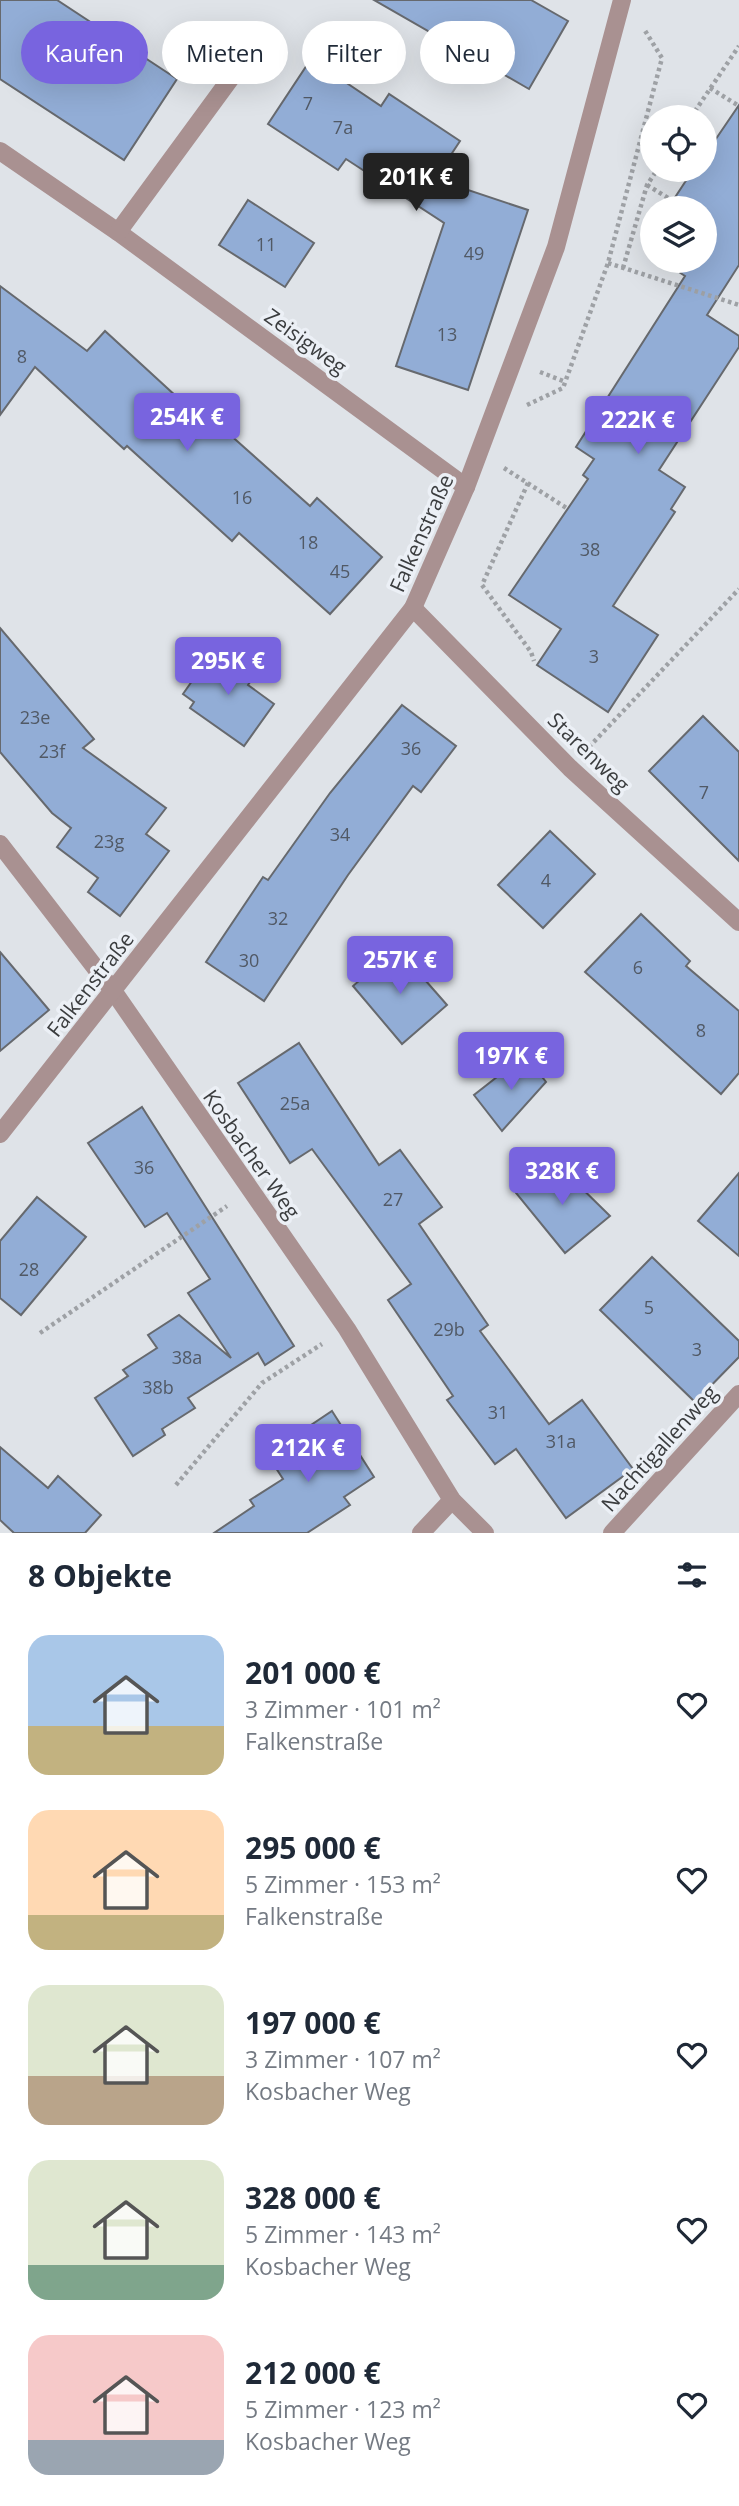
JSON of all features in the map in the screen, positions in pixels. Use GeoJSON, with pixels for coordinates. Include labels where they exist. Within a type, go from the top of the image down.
{"type":"FeatureCollection","features":[{"type":"Feature","properties":{"kind":"street","name":"Falkenstraße"},"geometry":{"type":"LineString","coordinates":[[0,1134],[413,608],[467,487],[556,247],[620,7]]}},
{"type":"Feature","properties":{"kind":"street"},"geometry":{"type":"LineString","coordinates":[[118,232],[227,84]]}},
{"type":"Feature","properties":{"kind":"street","name":"Zeisigweg"},"geometry":{"type":"LineString","coordinates":[[0,151],[118,232],[467,487]]}},
{"type":"Feature","properties":{"kind":"street","name":"Starenweg"},"geometry":{"type":"LineString","coordinates":[[413,608],[569,768],[739,922]]}},
{"type":"Feature","properties":{"kind":"street","name":"Kosbacher Weg"},"geometry":{"type":"LineString","coordinates":[[0,844],[114,992],[249,1191],[347,1329],[452,1500],[485,1533]]}},
{"type":"Feature","properties":{"kind":"street","name":"Nachtigallenweg"},"geometry":{"type":"LineString","coordinates":[[612,1533],[739,1394]]}},
{"type":"Feature","properties":{"kind":"street"},"geometry":{"type":"LineString","coordinates":[[421,1533],[452,1500]]}},
{"type":"Feature","properties":{"kind":"path"},"geometry":{"type":"LineString","coordinates":[[491,421],[563,388],[608,262],[662,58],[639,20],[620,7]]}},
{"type":"Feature","properties":{"kind":"path"},"geometry":{"type":"LineString","coordinates":[[699,105],[739,46]]}},
{"type":"Feature","properties":{"kind":"path"},"geometry":{"type":"LineString","coordinates":[[710,88],[739,106]]}},
{"type":"Feature","properties":{"kind":"path"},"geometry":{"type":"LineString","coordinates":[[623,268],[649,182]]}},
{"type":"Feature","properties":{"kind":"path"},"geometry":{"type":"LineString","coordinates":[[647,185],[665,196]]}},
{"type":"Feature","properties":{"kind":"path"},"geometry":{"type":"LineString","coordinates":[[608,262],[739,305]]}},
{"type":"Feature","properties":{"kind":"path"},"geometry":{"type":"LineString","coordinates":[[477,458],[500,466],[568,509]]}},
{"type":"Feature","properties":{"kind":"path"},"geometry":{"type":"LineString","coordinates":[[528,483],[482,585],[531,652],[534,661]]}},
{"type":"Feature","properties":{"kind":"path"},"geometry":{"type":"LineString","coordinates":[[569,768],[739,590]]}},
{"type":"Feature","properties":{"kind":"path"},"geometry":{"type":"LineString","coordinates":[[40,1333],[160,1255],[249,1191]]}},
{"type":"Feature","properties":{"kind":"path"},"geometry":{"type":"LineString","coordinates":[[176,1485],[262,1382],[347,1329]]}},
{"type":"Feature","properties":{"kind":"building"},"geometry":{"type":"Polygon","coordinates":[[[0,0],[57,0],[89,21],[21,21],[21,84],[148,84],[148,60],[162,69],[162,84],[174,84],[124,160],[0,79],[0,0]]]}},
{"type":"Feature","properties":{"kind":"building"},"geometry":{"type":"Polygon","coordinates":[[[374,0],[531,0],[568,21],[529,89],[515,81],[515,21],[420,21],[420,26],[374,0]]]}},
{"type":"Feature","properties":{"kind":"building"},"geometry":{"type":"Polygon","coordinates":[[[302,73],[302,84],[348,84],[381,106],[389,94],[460,141],[435,179],[528,210],[468,390],[396,366],[444,223],[346,159],[338,170],[268,124],[302,73]]]}},
{"type":"Feature","properties":{"kind":"building"},"geometry":{"type":"Polygon","coordinates":[[[739,105],[739,265],[707,315],[739,336],[739,347],[659,470],[685,487],[671,509],[675,512],[613,606],[658,635],[608,712],[537,665],[561,629],[509,595],[588,479],[583,475],[594,459],[576,447],[685,276],[680,273],[717,273],[717,196],[676,196],[685,182],[717,182],[717,137],[739,105]]]}},
{"type":"Feature","properties":{"kind":"building"},"geometry":{"type":"Polygon","coordinates":[[[248,200],[314,243],[285,287],[219,245],[248,200]]]}},
{"type":"Feature","properties":{"kind":"building"},"geometry":{"type":"Polygon","coordinates":[[[0,286],[87,351],[105,331],[214,431],[219,425],[310,506],[317,498],[382,557],[330,614],[239,533],[232,541],[127,446],[124,449],[35,367],[0,415],[0,286]]]}},
{"type":"Feature","properties":{"kind":"building"},"geometry":{"type":"Polygon","coordinates":[[[0,628],[94,739],[83,748],[166,808],[146,834],[169,851],[120,916],[88,892],[98,878],[57,847],[71,828],[52,813],[0,752],[0,628]]]}},
{"type":"Feature","properties":{"kind":"building"},"geometry":{"type":"Polygon","coordinates":[[[216,647],[255,675],[248,685],[274,704],[244,746],[190,708],[194,702],[183,694],[216,647]]]}},
{"type":"Feature","properties":{"kind":"building"},"geometry":{"type":"Polygon","coordinates":[[[402,705],[456,746],[421,792],[413,786],[348,875],[264,1001],[206,962],[263,877],[268,880],[330,793],[402,705]]]}},
{"type":"Feature","properties":{"kind":"building"},"geometry":{"type":"Polygon","coordinates":[[[703,716],[739,752],[739,861],[649,771],[703,716]]]}},
{"type":"Feature","properties":{"kind":"building"},"geometry":{"type":"Polygon","coordinates":[[[550,831],[595,874],[543,928],[498,885],[550,831]]]}},
{"type":"Feature","properties":{"kind":"building"},"geometry":{"type":"Polygon","coordinates":[[[641,914],[690,961],[686,966],[739,1011],[739,1073],[721,1094],[585,972],[641,914]]]}},
{"type":"Feature","properties":{"kind":"building"},"geometry":{"type":"Polygon","coordinates":[[[397,948],[447,1005],[402,1044],[353,986],[397,948]]]}},
{"type":"Feature","properties":{"kind":"building"},"geometry":{"type":"Polygon","coordinates":[[[0,952],[49,1010],[0,1051],[0,952]]]}},
{"type":"Feature","properties":{"kind":"building"},"geometry":{"type":"Polygon","coordinates":[[[299,1043],[379,1165],[400,1150],[442,1207],[419,1224],[488,1325],[480,1331],[549,1424],[582,1400],[633,1469],[566,1518],[516,1449],[495,1464],[447,1400],[453,1396],[388,1300],[411,1284],[312,1149],[290,1163],[238,1083],[299,1043]]]}},
{"type":"Feature","properties":{"kind":"building"},"geometry":{"type":"Polygon","coordinates":[[[525,1055],[546,1082],[502,1131],[474,1095],[525,1055]]]}},
{"type":"Feature","properties":{"kind":"building"},"geometry":{"type":"Polygon","coordinates":[[[142,1107],[294,1346],[265,1365],[258,1353],[188,1398],[195,1408],[162,1429],[165,1435],[133,1456],[95,1398],[128,1376],[123,1370],[157,1348],[148,1335],[179,1315],[231,1358],[188,1293],[210,1279],[167,1213],[145,1227],[88,1143],[142,1107]]]}},
{"type":"Feature","properties":{"kind":"building"},"geometry":{"type":"Polygon","coordinates":[[[555,1162],[610,1216],[565,1253],[516,1193],[555,1162]]]}},
{"type":"Feature","properties":{"kind":"building"},"geometry":{"type":"Polygon","coordinates":[[[739,1173],[739,1256],[698,1221],[739,1173]]]}},
{"type":"Feature","properties":{"kind":"building"},"geometry":{"type":"Polygon","coordinates":[[[37,1197],[86,1237],[21,1315],[0,1298],[0,1241],[37,1197]]]}},
{"type":"Feature","properties":{"kind":"building"},"geometry":{"type":"Polygon","coordinates":[[[652,1257],[739,1341],[739,1357],[695,1402],[600,1310],[652,1257]]]}},
{"type":"Feature","properties":{"kind":"building"},"geometry":{"type":"Polygon","coordinates":[[[332,1411],[374,1477],[344,1497],[350,1505],[307,1533],[214,1533],[254,1506],[250,1500],[283,1479],[274,1465],[309,1443],[302,1431],[332,1411]]]}},
{"type":"Feature","properties":{"kind":"building"},"geometry":{"type":"Polygon","coordinates":[[[0,1447],[48,1488],[58,1476],[101,1515],[85,1533],[14,1533],[0,1520],[0,1447]]]}}]}
